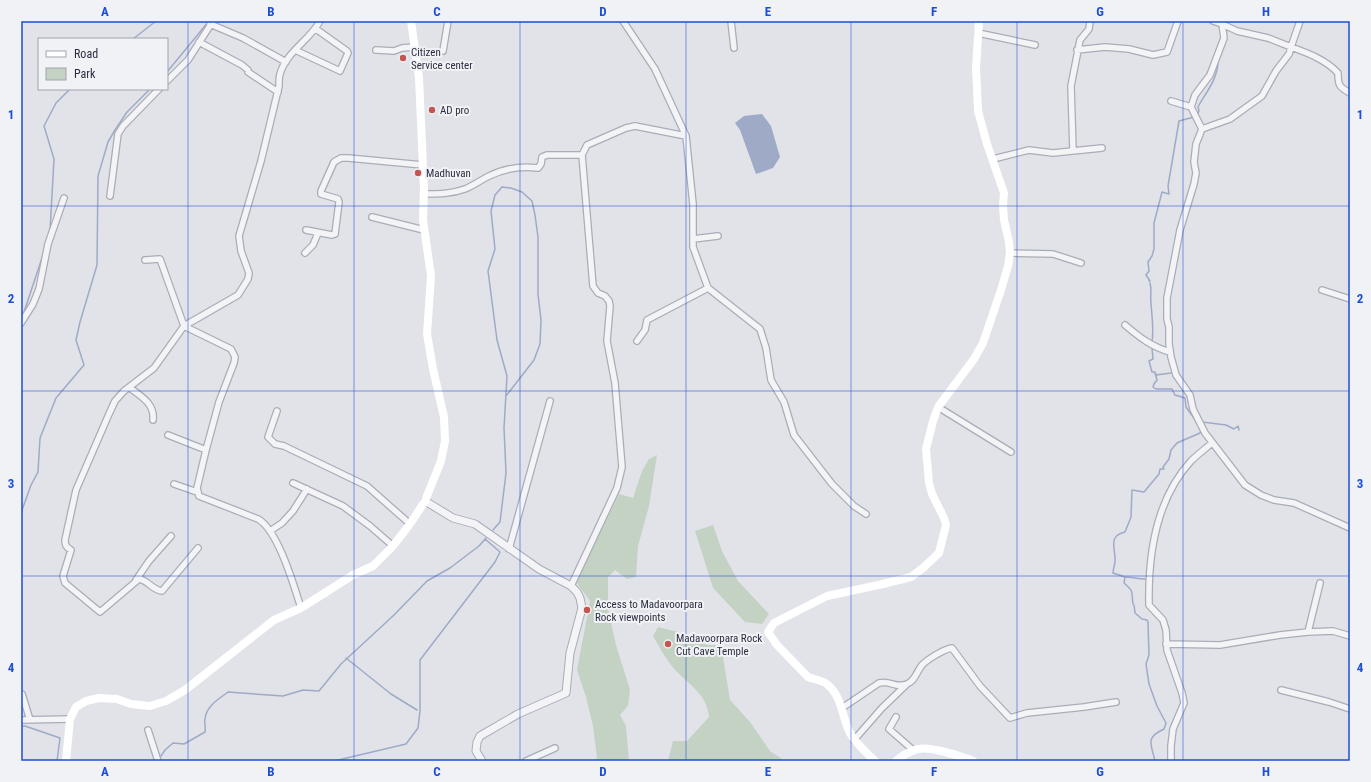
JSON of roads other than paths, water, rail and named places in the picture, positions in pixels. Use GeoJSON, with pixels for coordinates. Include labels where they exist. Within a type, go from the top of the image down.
{"type":"FeatureCollection","features":[{"type":"Feature","properties":{"kind":"main road"},"geometry":{"type":"LineString","coordinates":[[66,761],[70,719],[76,707],[86,701],[99,698],[117,699],[131,704],[150,706],[166,701],[185,690],[274,620],[301,608],[353,575],[373,566],[393,546],[425,501],[441,461],[445,441],[444,417],[427,334],[431,276],[423,220],[424,194],[419,78],[411,21]]}},
{"type":"Feature","properties":{"kind":"main road"},"geometry":{"type":"LineString","coordinates":[[875,761],[854,740],[847,726],[838,698],[829,685],[822,681],[808,677],[777,645],[768,632],[774,623],[827,596],[911,577],[939,553],[946,525],[943,514],[932,494],[929,483],[926,449],[938,407],[974,359],[983,343],[1001,290],[1010,253],[1010,242],[1004,213],[1004,193],[978,112],[976,68],[979,21]]}},
{"type":"Feature","properties":{"kind":"main road"},"geometry":{"type":"LineString","coordinates":[[896,761],[913,750],[924,748],[964,757],[973,761]]}},
{"type":"Feature","properties":{"kind":"street"},"geometry":{"type":"LineString","coordinates":[[171,536],[149,561],[136,580],[100,612],[65,583],[64,576],[71,550],[67,548],[65,540],[76,490],[115,401],[154,368],[184,326],[238,295],[248,279],[249,274],[241,251],[239,236],[261,162],[278,92],[280,74],[286,62],[295,50],[316,29],[320,21]]}},
{"type":"Feature","properties":{"kind":"street"},"geometry":{"type":"LineString","coordinates":[[443,51],[448,21]]}},
{"type":"Feature","properties":{"kind":"street"},"geometry":{"type":"LineString","coordinates":[[623,21],[655,69],[686,136],[693,204],[693,247],[708,288],[760,329],[766,348],[771,380],[784,402],[794,435],[832,484],[854,506],[866,514]]}},
{"type":"Feature","properties":{"kind":"street"},"geometry":{"type":"LineString","coordinates":[[731,21],[734,48]]}},
{"type":"Feature","properties":{"kind":"street"},"geometry":{"type":"LineString","coordinates":[[1073,151],[1071,86],[1077,50],[1080,40],[1089,29],[1090,21]]}},
{"type":"Feature","properties":{"kind":"street"},"geometry":{"type":"LineString","coordinates":[[1077,50],[1105,47],[1129,49],[1153,55],[1167,52],[1178,21]]}},
{"type":"Feature","properties":{"kind":"street"},"geometry":{"type":"LineString","coordinates":[[1213,21],[1222,23],[1237,31],[1268,38],[1310,54],[1335,69],[1338,73],[1338,83],[1340,87],[1350,93]]}},
{"type":"Feature","properties":{"kind":"street"},"geometry":{"type":"LineString","coordinates":[[1202,128],[1230,119],[1262,96],[1276,71],[1288,54],[1300,21]]}},
{"type":"Feature","properties":{"kind":"street"},"geometry":{"type":"LineString","coordinates":[[168,80],[188,60],[212,23],[286,62]]}},
{"type":"Feature","properties":{"kind":"street"},"geometry":{"type":"LineString","coordinates":[[1191,107],[1195,95],[1206,83],[1212,71],[1224,38],[1222,23]]}},
{"type":"Feature","properties":{"kind":"street"},"geometry":{"type":"LineString","coordinates":[[295,50],[340,71],[347,57],[347,50],[316,29]]}},
{"type":"Feature","properties":{"kind":"street"},"geometry":{"type":"LineString","coordinates":[[978,33],[1035,45]]}},
{"type":"Feature","properties":{"kind":"street"},"geometry":{"type":"LineString","coordinates":[[199,42],[242,65],[248,70],[248,72],[278,92]]}},
{"type":"Feature","properties":{"kind":"street"},"geometry":{"type":"LineString","coordinates":[[376,50],[394,51],[402,48],[414,47]]}},
{"type":"Feature","properties":{"kind":"street"},"geometry":{"type":"LineString","coordinates":[[110,196],[118,134],[123,126],[158,90]]}},
{"type":"Feature","properties":{"kind":"street"},"geometry":{"type":"LineString","coordinates":[[1171,101],[1191,107],[1202,128],[1196,144],[1194,184],[1178,237],[1167,298],[1170,352],[1176,375],[1190,395],[1197,417],[1212,443],[1245,485],[1261,495],[1274,500],[1294,503],[1350,528]]}},
{"type":"Feature","properties":{"kind":"street"},"geometry":{"type":"LineString","coordinates":[[571,586],[617,488],[622,467],[615,383],[607,341],[610,306],[609,301],[605,296],[598,293],[593,286],[582,155],[587,145],[626,128],[635,126],[686,136]]}},
{"type":"Feature","properties":{"kind":"street"},"geometry":{"type":"LineString","coordinates":[[993,159],[1029,150],[1053,153],[1102,148]]}},
{"type":"Feature","properties":{"kind":"street"},"geometry":{"type":"LineString","coordinates":[[424,194],[446,194],[466,189],[490,175],[503,170],[514,168],[538,168],[541,164],[542,157],[547,155],[582,155]]}},
{"type":"Feature","properties":{"kind":"street"},"geometry":{"type":"LineString","coordinates":[[306,230],[333,235],[335,232],[339,202],[335,198],[322,194],[321,191],[334,162],[341,158],[423,165]]}},
{"type":"Feature","properties":{"kind":"street"},"geometry":{"type":"LineString","coordinates":[[21,323],[33,304],[39,289],[48,244],[64,198]]}},
{"type":"Feature","properties":{"kind":"street"},"geometry":{"type":"LineString","coordinates":[[372,217],[424,230]]}},
{"type":"Feature","properties":{"kind":"street"},"geometry":{"type":"LineString","coordinates":[[305,253],[313,245],[318,233]]}},
{"type":"Feature","properties":{"kind":"street"},"geometry":{"type":"LineString","coordinates":[[693,239],[718,236]]}},
{"type":"Feature","properties":{"kind":"street"},"geometry":{"type":"LineString","coordinates":[[1010,253],[1053,254],[1081,263]]}},
{"type":"Feature","properties":{"kind":"street"},"geometry":{"type":"LineString","coordinates":[[145,260],[160,259],[184,326],[231,349],[235,357],[219,402],[196,488],[197,492],[199,496],[204,499],[262,521],[270,531],[287,566],[301,608]]}},
{"type":"Feature","properties":{"kind":"street"},"geometry":{"type":"LineString","coordinates":[[637,341],[645,330],[647,320],[708,288]]}},
{"type":"Feature","properties":{"kind":"street"},"geometry":{"type":"LineString","coordinates":[[1322,290],[1350,298]]}},
{"type":"Feature","properties":{"kind":"street"},"geometry":{"type":"LineString","coordinates":[[1125,325],[1158,349],[1170,352]]}},
{"type":"Feature","properties":{"kind":"street"},"geometry":{"type":"LineString","coordinates":[[130,388],[149,403],[154,415],[153,420]]}},
{"type":"Feature","properties":{"kind":"street"},"geometry":{"type":"LineString","coordinates":[[509,549],[550,400]]}},
{"type":"Feature","properties":{"kind":"street"},"geometry":{"type":"LineString","coordinates":[[938,407],[1011,452]]}},
{"type":"Feature","properties":{"kind":"street"},"geometry":{"type":"LineString","coordinates":[[277,411],[268,437],[275,444],[284,446],[367,486],[410,524]]}},
{"type":"Feature","properties":{"kind":"street"},"geometry":{"type":"LineString","coordinates":[[168,435],[206,450]]}},
{"type":"Feature","properties":{"kind":"street"},"geometry":{"type":"LineString","coordinates":[[1171,761],[1173,729],[1184,703],[1166,644],[1166,630],[1163,620],[1149,605],[1152,548],[1159,519],[1177,481],[1191,462],[1212,443]]}},
{"type":"Feature","properties":{"kind":"street"},"geometry":{"type":"LineString","coordinates":[[293,483],[343,506],[370,526],[393,546]]}},
{"type":"Feature","properties":{"kind":"street"},"geometry":{"type":"LineString","coordinates":[[174,484],[197,492]]}},
{"type":"Feature","properties":{"kind":"street"},"geometry":{"type":"LineString","coordinates":[[270,531],[282,523],[293,512],[307,489]]}},
{"type":"Feature","properties":{"kind":"street"},"geometry":{"type":"LineString","coordinates":[[425,501],[453,518],[475,524],[539,569],[571,586],[577,592],[582,608],[570,653],[566,694],[518,714],[480,736],[477,742],[476,751],[482,761]]}},
{"type":"Feature","properties":{"kind":"street"},"geometry":{"type":"LineString","coordinates":[[136,580],[142,579],[154,589],[162,591],[198,548]]}},
{"type":"Feature","properties":{"kind":"street"},"geometry":{"type":"LineString","coordinates":[[1308,632],[1320,583]]}},
{"type":"Feature","properties":{"kind":"street"},"geometry":{"type":"LineString","coordinates":[[1166,644],[1220,645],[1308,632],[1333,631],[1350,636]]}},
{"type":"Feature","properties":{"kind":"street"},"geometry":{"type":"LineString","coordinates":[[854,740],[882,708],[911,682],[922,666],[946,649],[952,648],[980,686],[1010,718],[1027,713],[1116,702]]}},
{"type":"Feature","properties":{"kind":"street"},"geometry":{"type":"LineString","coordinates":[[842,708],[880,683],[886,682],[897,686],[906,685]]}},
{"type":"Feature","properties":{"kind":"street"},"geometry":{"type":"LineString","coordinates":[[1281,690],[1350,709]]}},
{"type":"Feature","properties":{"kind":"street"},"geometry":{"type":"LineString","coordinates":[[22,694],[30,720]]}},
{"type":"Feature","properties":{"kind":"street"},"geometry":{"type":"LineString","coordinates":[[896,717],[889,729],[913,750]]}},
{"type":"Feature","properties":{"kind":"street"},"geometry":{"type":"LineString","coordinates":[[21,720],[70,719]]}},
{"type":"Feature","properties":{"kind":"street"},"geometry":{"type":"LineString","coordinates":[[148,730],[158,761]]}},
{"type":"Feature","properties":{"kind":"street"},"geometry":{"type":"LineString","coordinates":[[526,761],[555,748]]}},
{"type":"Feature","properties":{"kind":"water"},"geometry":{"type":"Polygon","coordinates":[[[762,114],[771,126],[780,157],[773,168],[756,174],[740,130],[735,123],[744,116],[762,114]]]}},
{"type":"Feature","properties":{"kind":"waterway"},"geometry":{"type":"LineString","coordinates":[[134,38],[156,21]]}},
{"type":"Feature","properties":{"kind":"waterway"},"geometry":{"type":"LineString","coordinates":[[168,71],[209,21]]}},
{"type":"Feature","properties":{"kind":"waterway"},"geometry":{"type":"LineString","coordinates":[[1226,36],[1227,28]]}},
{"type":"Feature","properties":{"kind":"waterway"},"geometry":{"type":"LineString","coordinates":[[1197,116],[1199,111],[1198,107],[1214,80],[1218,61]]}},
{"type":"Feature","properties":{"kind":"waterway"},"geometry":{"type":"LineString","coordinates":[[50,231],[54,159],[44,126],[56,103],[69,90]]}},
{"type":"Feature","properties":{"kind":"waterway"},"geometry":{"type":"LineString","coordinates":[[21,513],[31,485],[38,472],[40,438],[56,398],[84,365],[76,340],[97,265],[98,176],[108,142],[127,112],[149,90]]}},
{"type":"Feature","properties":{"kind":"waterway"},"geometry":{"type":"LineString","coordinates":[[1149,281],[1146,275],[1149,271],[1148,262],[1154,249],[1154,223],[1162,192],[1169,194],[1168,186],[1179,121],[1194,117]]}},
{"type":"Feature","properties":{"kind":"waterway"},"geometry":{"type":"LineString","coordinates":[[493,530],[500,522],[506,473],[504,428],[507,376],[497,340],[488,271],[495,249],[491,211],[495,195],[502,187],[511,188],[522,192],[532,201],[538,237],[538,294],[541,320],[540,344],[534,360],[506,396]]}},
{"type":"Feature","properties":{"kind":"waterway"},"geometry":{"type":"LineString","coordinates":[[23,315],[44,252]]}},
{"type":"Feature","properties":{"kind":"waterway"},"geometry":{"type":"LineString","coordinates":[[1150,283],[1153,328],[1152,342]]}},
{"type":"Feature","properties":{"kind":"waterway"},"geometry":{"type":"LineString","coordinates":[[1152,348],[1153,359],[1149,361],[1152,372],[1155,372],[1156,375],[1171,373]]}},
{"type":"Feature","properties":{"kind":"waterway"},"geometry":{"type":"LineString","coordinates":[[1155,373],[1157,380],[1153,387],[1156,389],[1172,389],[1175,395],[1185,398],[1186,407],[1196,421]]}},
{"type":"Feature","properties":{"kind":"waterway"},"geometry":{"type":"LineString","coordinates":[[1202,422],[1226,425],[1234,429],[1238,426],[1239,430]]}},
{"type":"Feature","properties":{"kind":"waterway"},"geometry":{"type":"LineString","coordinates":[[1133,604],[1131,591],[1124,583],[1125,577],[1113,573],[1115,561],[1114,540],[1119,534],[1125,532],[1131,517],[1132,490],[1144,492],[1159,474],[1160,469],[1164,469],[1163,467],[1169,459],[1171,450],[1177,443],[1200,433],[1201,431],[1199,426]]}},
{"type":"Feature","properties":{"kind":"waterway"},"geometry":{"type":"LineString","coordinates":[[161,756],[173,743],[184,744],[205,732],[205,721],[208,710],[228,692],[283,696],[303,690],[319,691],[341,664],[394,615],[427,581],[450,568],[479,546],[486,538]]}},
{"type":"Feature","properties":{"kind":"waterway"},"geometry":{"type":"LineString","coordinates":[[334,761],[406,744],[418,728],[420,711],[420,660],[495,562],[500,552],[485,539]]}},
{"type":"Feature","properties":{"kind":"waterway"},"geometry":{"type":"LineString","coordinates":[[1125,577],[1145,579]]}},
{"type":"Feature","properties":{"kind":"waterway"},"geometry":{"type":"LineString","coordinates":[[1134,605],[1135,613],[1148,622],[1149,655],[1146,664],[1149,684],[1157,706],[1166,723],[1164,729],[1152,738],[1151,745],[1155,761]]}},
{"type":"Feature","properties":{"kind":"waterway"},"geometry":{"type":"LineString","coordinates":[[346,658],[391,694],[417,710]]}},
{"type":"Feature","properties":{"kind":"waterway"},"geometry":{"type":"LineString","coordinates":[[21,726],[60,738],[57,761]]}},
{"type":"Feature","properties":{"kind":"place","name":"Citizen Service center"},"geometry":{"type":"Point","coordinates":[403,58]}},
{"type":"Feature","properties":{"kind":"place","name":"AD pro"},"geometry":{"type":"Point","coordinates":[432,110]}},
{"type":"Feature","properties":{"kind":"place","name":"Madhuvan"},"geometry":{"type":"Point","coordinates":[418,173]}},
{"type":"Feature","properties":{"kind":"place","name":"Access to Madavoorpara Rock viewpoints"},"geometry":{"type":"Point","coordinates":[587,610]}},
{"type":"Feature","properties":{"kind":"place","name":"Madavoorpara Rock Cut Cave Temple"},"geometry":{"type":"Point","coordinates":[668,644]}}]}
